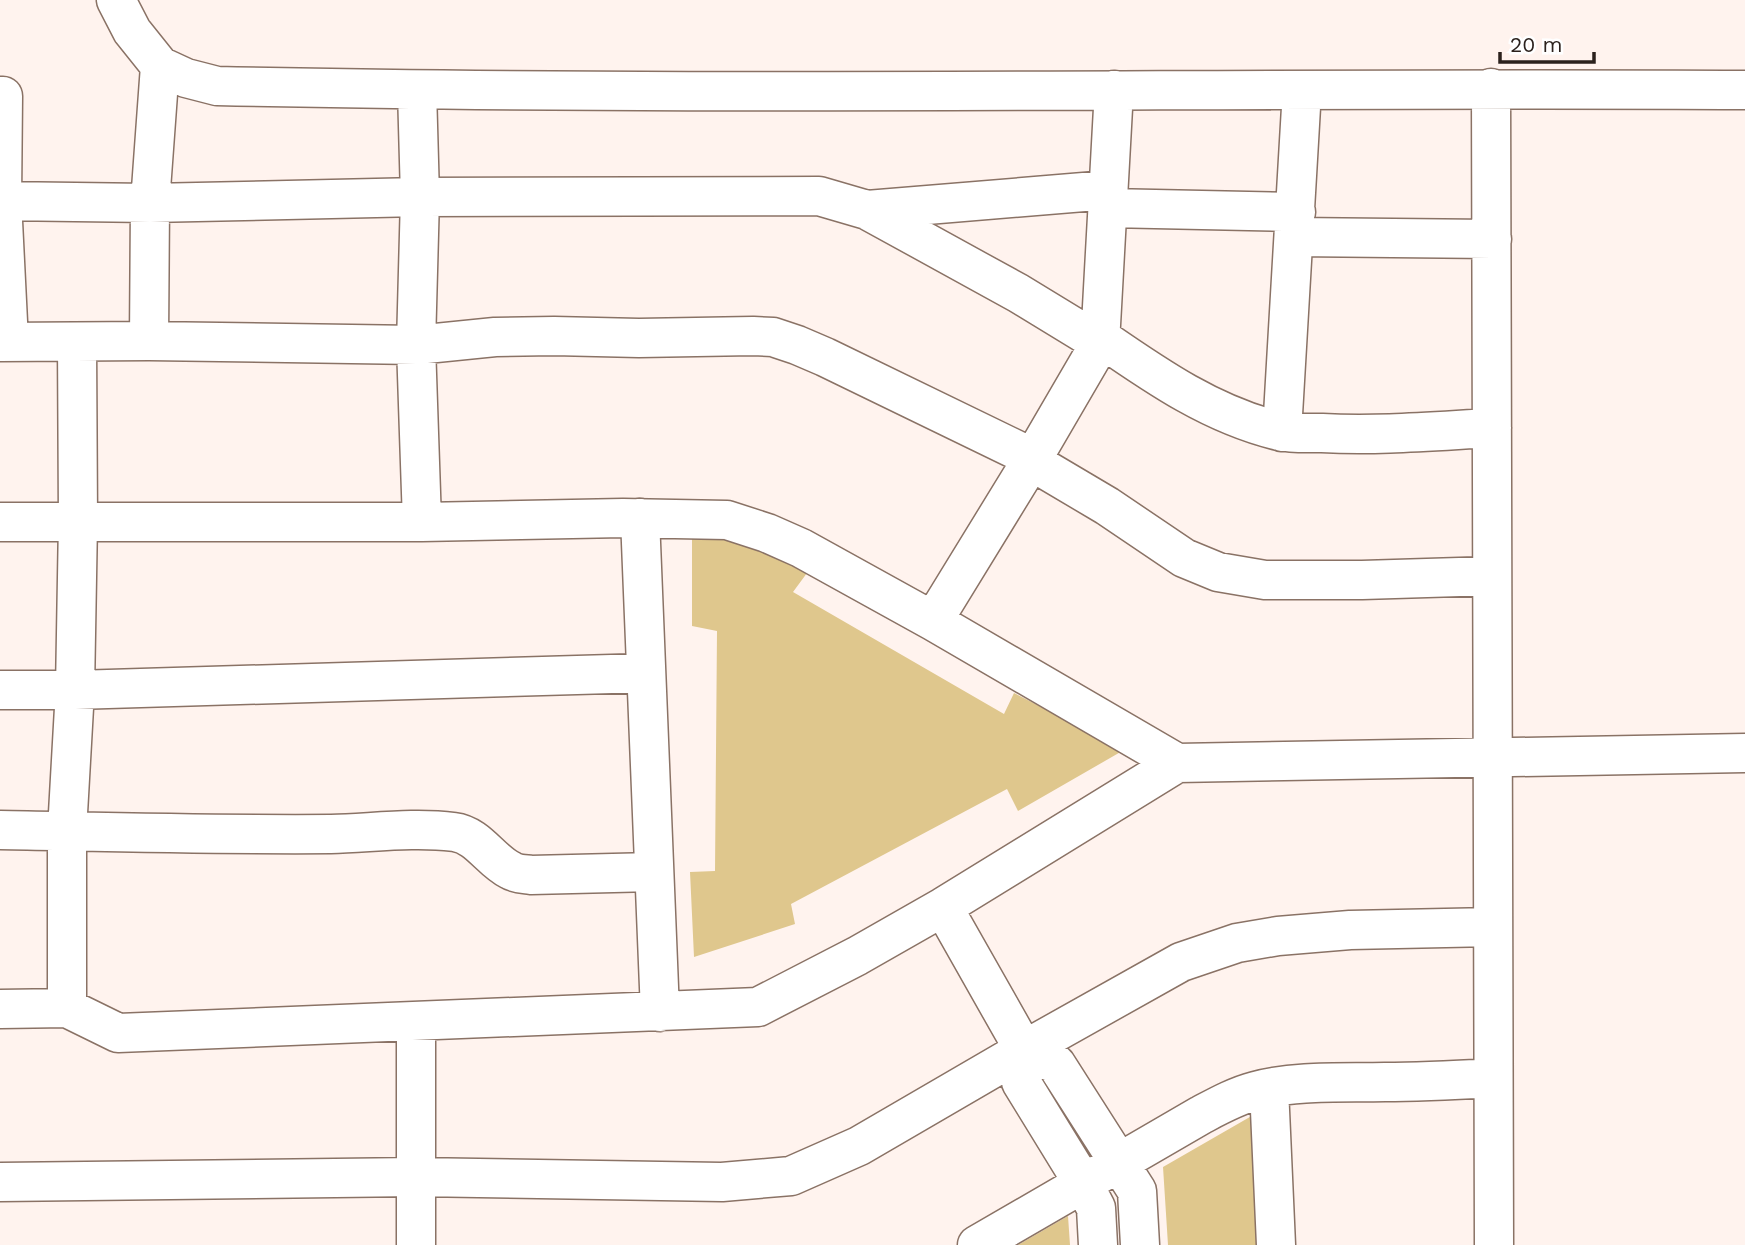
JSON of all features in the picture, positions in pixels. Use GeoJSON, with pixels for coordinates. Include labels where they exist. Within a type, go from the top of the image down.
{"type":"FeatureCollection","features":[{"type":"Feature","properties":{"kind":"street"},"geometry":{"type":"LineString","coordinates":[[116,0],[132,31],[160,66],[186,78],[217,86],[417,90],[1745,90]]}},
{"type":"Feature","properties":{"kind":"street"},"geometry":{"type":"LineString","coordinates":[[149,341],[150,202],[160,66]]}},
{"type":"Feature","properties":{"kind":"street"},"geometry":{"type":"LineString","coordinates":[[1491,88],[1494,1245]]}},
{"type":"Feature","properties":{"kind":"street"},"geometry":{"type":"LineString","coordinates":[[417,90],[420,197],[416,345],[422,522]]}},
{"type":"Feature","properties":{"kind":"street"},"geometry":{"type":"LineString","coordinates":[[933,621],[1032,460],[1100,341],[1114,90]]}},
{"type":"Feature","properties":{"kind":"street"},"geometry":{"type":"LineString","coordinates":[[1283,432],[1302,90]]}},
{"type":"Feature","properties":{"kind":"street"},"geometry":{"type":"LineString","coordinates":[[0,96],[3,96],[1,201],[4,342],[416,345],[507,337],[773,337],[825,357],[1032,460],[1184,558],[1218,572],[1265,580],[1492,576]]}},
{"type":"Feature","properties":{"kind":"street"},"geometry":{"type":"LineString","coordinates":[[1,201],[819,196],[867,210],[1018,293],[1162,380],[1242,420],[1283,432],[1361,435],[1492,428]]}},
{"type":"Feature","properties":{"kind":"street"},"geometry":{"type":"LineString","coordinates":[[867,210],[1108,199],[1295,224],[1492,240]]}},
{"type":"Feature","properties":{"kind":"street"},"geometry":{"type":"LineString","coordinates":[[67,1008],[67,831],[75,690],[78,521],[77,343]]}},
{"type":"Feature","properties":{"kind":"street"},"geometry":{"type":"LineString","coordinates":[[0,522],[422,522],[640,518],[727,520],[768,533],[801,548],[933,621],[1177,763]]}},
{"type":"Feature","properties":{"kind":"street"},"geometry":{"type":"LineString","coordinates":[[640,518],[660,1012]]}},
{"type":"Feature","properties":{"kind":"street"},"geometry":{"type":"LineString","coordinates":[[0,690],[646,673]]}},
{"type":"Feature","properties":{"kind":"street"},"geometry":{"type":"LineString","coordinates":[[0,1009],[67,1008],[118,1033],[758,1007],[857,956],[943,907],[1177,763],[1745,753]]}},
{"type":"Feature","properties":{"kind":"street"},"geometry":{"type":"LineString","coordinates":[[0,830],[332,834],[412,830],[456,832],[466,835],[512,872],[531,875],[654,872]]}},
{"type":"Feature","properties":{"kind":"street"},"geometry":{"type":"LineString","coordinates":[[943,907],[1024,1049],[1021,1082],[1096,1208],[1098,1245]]}},
{"type":"Feature","properties":{"kind":"street"},"geometry":{"type":"LineString","coordinates":[[0,1182],[416,1177],[722,1181],[791,1176],[859,1146],[1024,1049],[1181,962],[1237,943],[1278,936],[1350,930],[1493,927]]}},
{"type":"Feature","properties":{"kind":"street"},"geometry":{"type":"LineString","coordinates":[[416,1022],[416,1245]]}},
{"type":"Feature","properties":{"kind":"street"},"geometry":{"type":"LineString","coordinates":[[1024,1049],[1056,1064],[1137,1191],[1140,1245]]}},
{"type":"Feature","properties":{"kind":"street"},"geometry":{"type":"LineString","coordinates":[[977,1245],[1118,1162],[1226,1102],[1252,1092],[1319,1083],[1493,1078]]}},
{"type":"Feature","properties":{"kind":"street"},"geometry":{"type":"LineString","coordinates":[[1269,1088],[1276,1245]]}},
{"type":"Feature","properties":{"kind":"shaded area"},"geometry":{"type":"Polygon","coordinates":[[[692,530],[739,533],[807,573],[793,592],[1004,714],[1014,693],[1124,750],[1018,811],[1007,789],[791,904],[795,924],[694,957],[690,872],[715,871],[717,631],[692,626],[692,530]]]}},
{"type":"Feature","properties":{"kind":"shaded area"},"geometry":{"type":"Polygon","coordinates":[[[1262,1110],[1264,1245],[1168,1245],[1163,1167],[1262,1110]]]}},
{"type":"Feature","properties":{"kind":"shaded area"},"geometry":{"type":"Polygon","coordinates":[[[1068,1216],[1070,1245],[1018,1245],[1068,1216]]]}}]}
